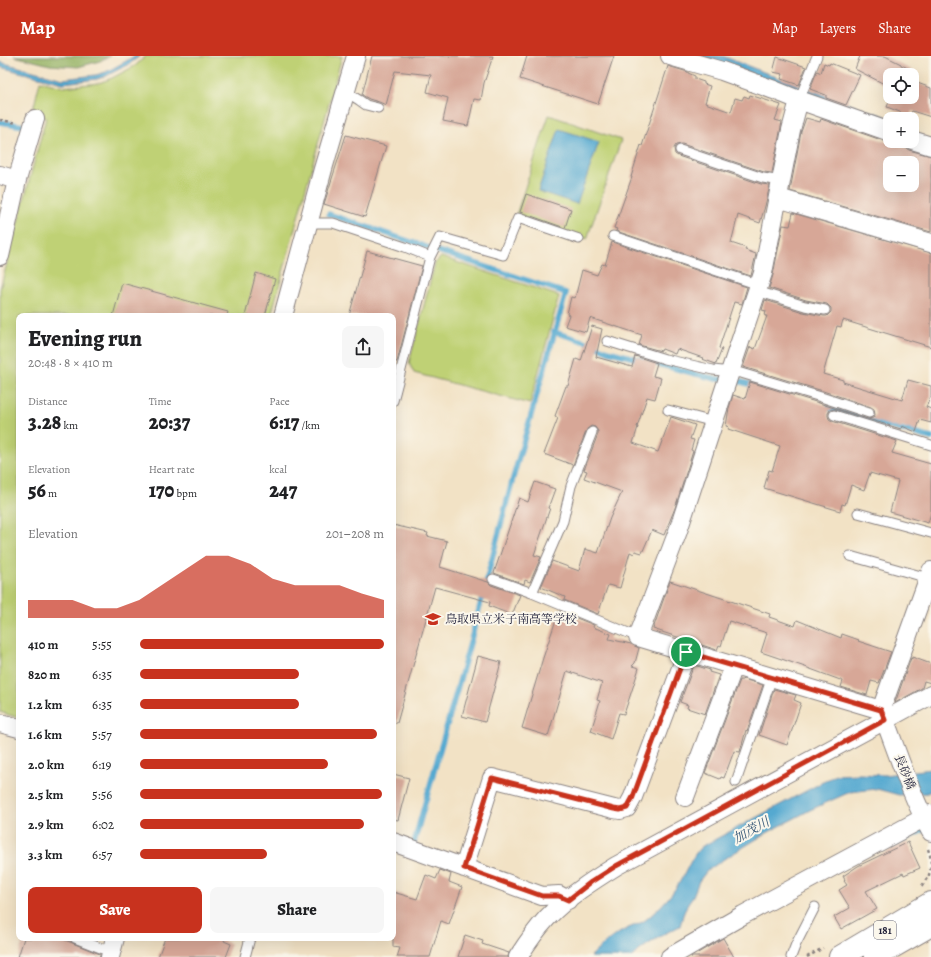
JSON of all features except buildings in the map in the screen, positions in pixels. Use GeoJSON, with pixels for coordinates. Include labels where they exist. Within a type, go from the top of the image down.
{"type":"FeatureCollection","features":[{"type":"Feature","properties":{"kind":"highway","name":"181"},"geometry":{"type":"LineString","coordinates":[[840,957],[931,903]]}},
{"type":"Feature","properties":{"kind":"highway","name":"181"},"geometry":{"type":"LineString","coordinates":[[874,957],[931,925]]}},
{"type":"Feature","properties":{"kind":"street"},"geometry":{"type":"LineString","coordinates":[[284,313],[323,169],[356,56]]}},
{"type":"Feature","properties":{"kind":"street"},"geometry":{"type":"LineString","coordinates":[[670,56],[722,71],[883,130]]}},
{"type":"Feature","properties":{"kind":"street"},"geometry":{"type":"LineString","coordinates":[[799,100],[791,130],[763,273],[678,531],[638,637],[772,677],[885,721]]}},
{"type":"Feature","properties":{"kind":"street"},"geometry":{"type":"LineString","coordinates":[[0,256],[18,180],[35,119]]}},
{"type":"Feature","properties":{"kind":"street"},"geometry":{"type":"LineString","coordinates":[[919,142],[931,146]]}},
{"type":"Feature","properties":{"kind":"street"},"geometry":{"type":"LineString","coordinates":[[0,175],[18,180]]}},
{"type":"Feature","properties":{"kind":"street"},"geometry":{"type":"LineString","coordinates":[[779,190],[931,243]]}},
{"type":"Feature","properties":{"kind":"street"},"geometry":{"type":"LineString","coordinates":[[885,721],[930,575]]}},
{"type":"Feature","properties":{"kind":"street"},"geometry":{"type":"LineString","coordinates":[[464,868],[492,778],[614,809],[620,810],[627,808],[633,797],[686,652]]}},
{"type":"Feature","properties":{"kind":"street"},"geometry":{"type":"LineString","coordinates":[[685,797],[734,666]]}},
{"type":"Feature","properties":{"kind":"street"},"geometry":{"type":"LineString","coordinates":[[518,957],[530,937],[548,917],[591,882],[616,866],[931,695]]}},
{"type":"Feature","properties":{"kind":"street","name":"長砂橋"},"geometry":{"type":"LineString","coordinates":[[885,721],[927,819]]}},
{"type":"Feature","properties":{"kind":"street"},"geometry":{"type":"LineString","coordinates":[[0,723],[16,727]]}},
{"type":"Feature","properties":{"kind":"street"},"geometry":{"type":"LineString","coordinates":[[670,957],[743,915],[927,819]]}},
{"type":"Feature","properties":{"kind":"street"},"geometry":{"type":"LineString","coordinates":[[396,843],[542,896],[559,896],[568,900]]}},
{"type":"Feature","properties":{"kind":"lane"},"geometry":{"type":"LineString","coordinates":[[799,100],[817,56]]}},
{"type":"Feature","properties":{"kind":"lane"},"geometry":{"type":"LineString","coordinates":[[346,92],[366,105],[378,108]]}},
{"type":"Feature","properties":{"kind":"lane"},"geometry":{"type":"LineString","coordinates":[[680,150],[763,178],[779,190]]}},
{"type":"Feature","properties":{"kind":"lane"},"geometry":{"type":"LineString","coordinates":[[396,389],[430,256],[440,237],[503,255],[518,218],[579,239]]}},
{"type":"Feature","properties":{"kind":"lane"},"geometry":{"type":"LineString","coordinates":[[309,222],[333,223],[405,246],[430,256]]}},
{"type":"Feature","properties":{"kind":"lane"},"geometry":{"type":"LineString","coordinates":[[613,236],[805,306],[825,310]]}},
{"type":"Feature","properties":{"kind":"lane"},"geometry":{"type":"LineString","coordinates":[[607,341],[665,359],[713,370],[741,372],[870,413]]}},
{"type":"Feature","properties":{"kind":"lane"},"geometry":{"type":"LineString","coordinates":[[668,410],[714,422]]}},
{"type":"Feature","properties":{"kind":"lane"},"geometry":{"type":"LineString","coordinates":[[834,415],[931,445]]}},
{"type":"Feature","properties":{"kind":"lane"},"geometry":{"type":"LineString","coordinates":[[532,593],[563,521],[571,486],[592,432]]}},
{"type":"Feature","properties":{"kind":"lane"},"geometry":{"type":"LineString","coordinates":[[858,513],[931,533]]}},
{"type":"Feature","properties":{"kind":"lane"},"geometry":{"type":"LineString","coordinates":[[850,556],[930,575]]}},
{"type":"Feature","properties":{"kind":"lane"},"geometry":{"type":"LineString","coordinates":[[494,579],[532,593],[638,637]]}},
{"type":"Feature","properties":{"kind":"lane"},"geometry":{"type":"LineString","coordinates":[[736,782],[772,677]]}},
{"type":"Feature","properties":{"kind":"lane"},"geometry":{"type":"LineString","coordinates":[[791,957],[815,907]]}},
{"type":"Feature","properties":{"kind":"lane"},"geometry":{"type":"LineString","coordinates":[[85,941],[112,949]]}},
{"type":"Feature","properties":{"kind":"lane"},"geometry":{"type":"LineString","coordinates":[[245,957],[249,941]]}},
{"type":"Feature","properties":{"kind":"green space"},"geometry":{"type":"Polygon","coordinates":[[[14,56],[110,56],[100,61],[78,67],[50,65],[14,56]]]}},
{"type":"Feature","properties":{"kind":"green space"},"geometry":{"type":"Polygon","coordinates":[[[146,56],[342,56],[272,313],[16,313],[16,717],[0,712],[0,289],[46,118],[32,114],[40,81],[63,87],[99,83],[135,66],[146,56]]]}},
{"type":"Feature","properties":{"kind":"green space"},"geometry":{"type":"Polygon","coordinates":[[[549,115],[621,140],[587,239],[516,215],[549,115]]]}},
{"type":"Feature","properties":{"kind":"green space"},"geometry":{"type":"Polygon","coordinates":[[[441,257],[559,296],[530,404],[414,373],[409,363],[435,263],[441,257]]]}},
{"type":"Feature","properties":{"kind":"water"},"geometry":{"type":"Polygon","coordinates":[[[134,56],[140,56],[129,64],[106,76],[97,79],[63,83],[0,67],[0,62],[63,79],[96,75],[106,72],[134,56]]]}},
{"type":"Feature","properties":{"kind":"water"},"geometry":{"type":"Polygon","coordinates":[[[694,56],[725,57],[812,91],[883,116],[883,120],[742,70],[694,56]]]}},
{"type":"Feature","properties":{"kind":"water"},"geometry":{"type":"Polygon","coordinates":[[[559,129],[599,142],[577,204],[538,191],[559,129]]]}},
{"type":"Feature","properties":{"kind":"water","name":"加茂川"},"geometry":{"type":"Polygon","coordinates":[[[931,769],[931,791],[927,793],[899,795],[877,789],[850,792],[810,810],[765,834],[707,871],[699,881],[693,896],[688,903],[680,926],[664,934],[631,957],[590,957],[612,937],[645,920],[658,909],[675,889],[692,858],[701,847],[836,775],[885,775],[931,769]]]}},
{"type":"Feature","properties":{"kind":"waterway"},"geometry":{"type":"LineString","coordinates":[[0,122],[24,126]]}},
{"type":"Feature","properties":{"kind":"waterway"},"geometry":{"type":"LineString","coordinates":[[329,214],[566,293],[513,478],[472,636],[413,846]]}},
{"type":"Feature","properties":{"kind":"waterway"},"geometry":{"type":"LineString","coordinates":[[554,332],[608,351],[642,360]]}},
{"type":"Feature","properties":{"kind":"waterway"},"geometry":{"type":"LineString","coordinates":[[650,362],[716,379],[734,380],[756,386]]}},
{"type":"Feature","properties":{"kind":"waterway"},"geometry":{"type":"LineString","coordinates":[[828,408],[931,438]]}},
{"type":"Feature","properties":{"kind":"waterway"},"geometry":{"type":"LineString","coordinates":[[890,846],[927,828]]}},
{"type":"Feature","properties":{"kind":"place","name":"鳥取県立米子南高等学校"},"geometry":{"type":"Point","coordinates":[433,619]}},
{"type":"Feature","properties":{"kind":"route"},"geometry":{"type":"LineString","coordinates":[[686,652],[881,710],[885,720],[616,866],[591,882],[568,900],[559,896],[542,896],[464,868],[492,778],[614,809],[620,810],[627,808],[633,797],[686,652]]}}]}
